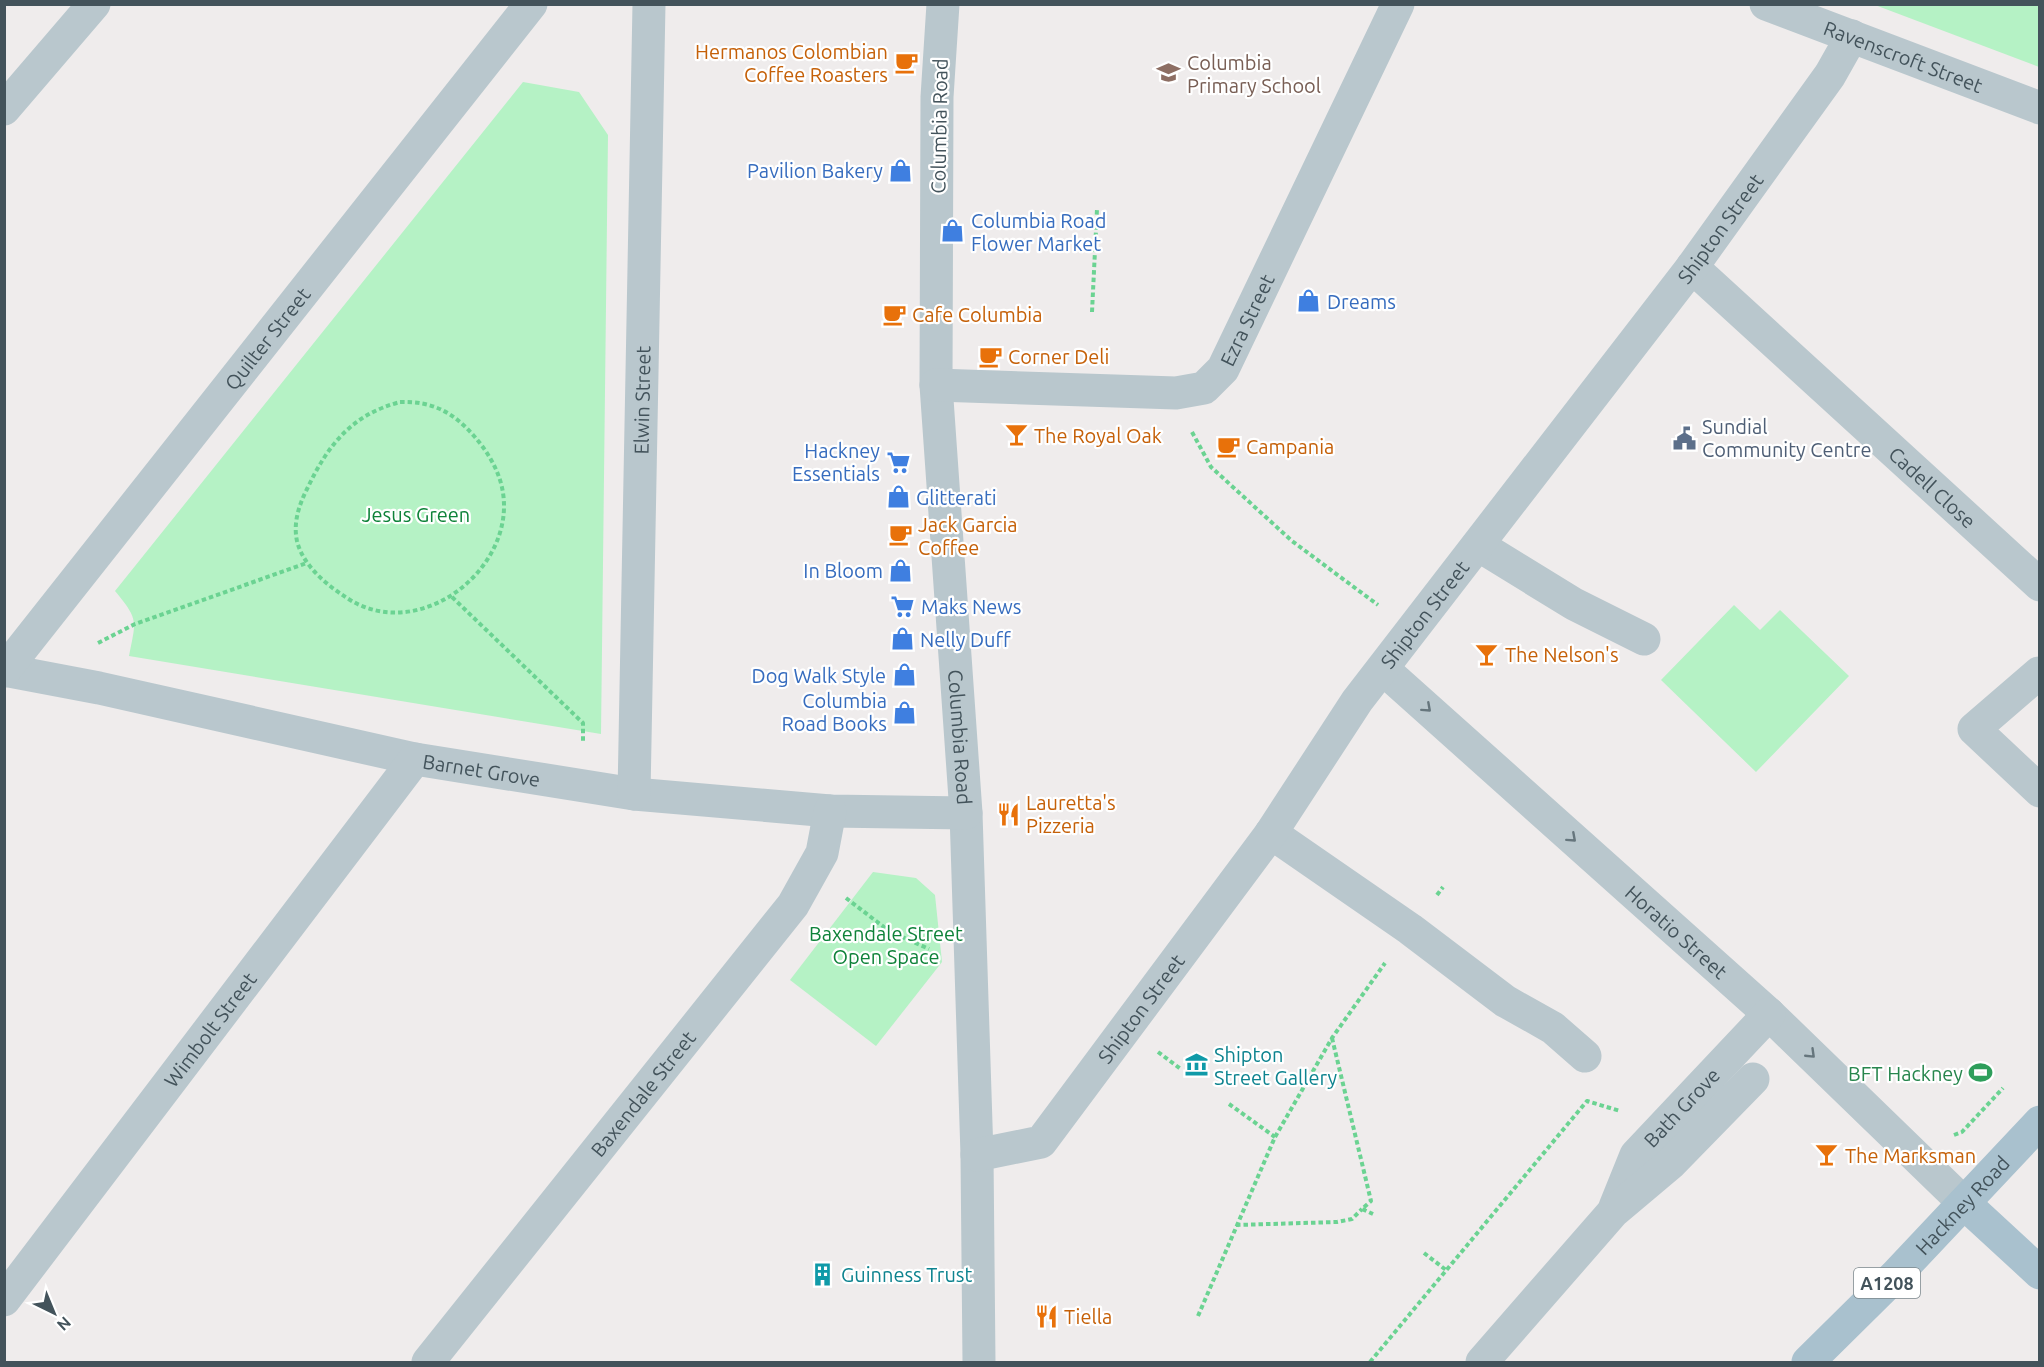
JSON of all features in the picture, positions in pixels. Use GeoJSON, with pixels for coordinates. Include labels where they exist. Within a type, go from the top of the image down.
{"type":"FeatureCollection","features":[{"type":"Feature","properties":{"kind":"main road","name":"Hackney Road"},"geometry":{"type":"LineString","coordinates":[[1808,1362],[2040,1122]]}},
{"type":"Feature","properties":{"kind":"main road"},"geometry":{"type":"LineString","coordinates":[[1964,1203],[2040,1273]]}},
{"type":"Feature","properties":{"kind":"street"},"geometry":{"type":"LineString","coordinates":[[4,109],[94,4]]}},
{"type":"Feature","properties":{"kind":"street","name":"Quilter Street"},"geometry":{"type":"LineString","coordinates":[[5,671],[531,4]]}},
{"type":"Feature","properties":{"kind":"street","name":"Elwin Street"},"geometry":{"type":"LineString","coordinates":[[634,794],[649,4]]}},
{"type":"Feature","properties":{"kind":"street","name":"Columbia Road"},"geometry":{"type":"LineString","coordinates":[[943,4],[937,97],[936,385],[966,813],[977,1155],[979,1362]]}},
{"type":"Feature","properties":{"kind":"street","name":"Ezra Street"},"geometry":{"type":"LineString","coordinates":[[936,385],[1176,393],[1204,388],[1223,369],[1398,4]]}},
{"type":"Feature","properties":{"kind":"street","name":"Ravenscroft Street"},"geometry":{"type":"LineString","coordinates":[[1766,4],[2040,108]]}},
{"type":"Feature","properties":{"kind":"street","name":"Shipton Street"},"geometry":{"type":"LineString","coordinates":[[977,1155],[1041,1142],[1271,833],[1357,701],[1692,267],[1830,75],[1852,36]]}},
{"type":"Feature","properties":{"kind":"street","name":"Cadell Close"},"geometry":{"type":"LineString","coordinates":[[1692,267],[2040,585]]}},
{"type":"Feature","properties":{"kind":"street"},"geometry":{"type":"LineString","coordinates":[[1478,545],[1574,604],[1644,639]]}},
{"type":"Feature","properties":{"kind":"street","name":"Horatio Street"},"geometry":{"type":"LineString","coordinates":[[1383,669],[1769,1014],[1964,1203]]}},
{"type":"Feature","properties":{"kind":"street","name":"Barnet Grove"},"geometry":{"type":"LineString","coordinates":[[5,671],[99,688],[415,759],[634,794],[830,811],[966,813]]}},
{"type":"Feature","properties":{"kind":"street"},"geometry":{"type":"LineString","coordinates":[[2039,673],[1974,729],[2040,791]]}},
{"type":"Feature","properties":{"kind":"street","name":"Wimbolt Street"},"geometry":{"type":"LineString","coordinates":[[4,1300],[415,759]]}},
{"type":"Feature","properties":{"kind":"street","name":"Baxendale Street"},"geometry":{"type":"LineString","coordinates":[[428,1362],[793,905],[822,854],[830,811]]}},
{"type":"Feature","properties":{"kind":"street"},"geometry":{"type":"LineString","coordinates":[[1271,833],[1410,929],[1505,1001],[1553,1028],[1586,1056]]}},
{"type":"Feature","properties":{"kind":"street","name":"Bath Grove"},"geometry":{"type":"LineString","coordinates":[[1613,1212],[1636,1155],[1769,1014]]}},
{"type":"Feature","properties":{"kind":"street","name":"Bath Grove"},"geometry":{"type":"LineString","coordinates":[[1482,1362],[1613,1212],[1670,1164],[1753,1079]]}},
{"type":"Feature","properties":{"kind":"path"},"geometry":{"type":"LineString","coordinates":[[1092,312],[1097,209]]}},
{"type":"Feature","properties":{"kind":"path"},"geometry":{"type":"LineString","coordinates":[[1176,393],[1198,448],[1211,467],[1292,541],[1412,631]]}},
{"type":"Feature","properties":{"kind":"path"},"geometry":{"type":"LineString","coordinates":[[400,402],[420,402],[448,411],[483,447],[497,472],[503,492],[504,512],[496,542],[475,575],[452,597],[434,606],[411,612],[382,613],[356,605],[340,594],[307,563],[297,542],[295,524],[302,500],[319,464],[337,439],[357,421],[378,408],[400,402]]}},
{"type":"Feature","properties":{"kind":"path"},"geometry":{"type":"LineString","coordinates":[[61,601],[81,652],[135,624],[307,563]]}},
{"type":"Feature","properties":{"kind":"path"},"geometry":{"type":"LineString","coordinates":[[452,597],[583,723],[584,786]]}},
{"type":"Feature","properties":{"kind":"path"},"geometry":{"type":"LineString","coordinates":[[812,872],[890,931],[931,950]]}},
{"type":"Feature","properties":{"kind":"path"},"geometry":{"type":"LineString","coordinates":[[1198,1316],[1275,1137],[1332,1038],[1443,887]]}},
{"type":"Feature","properties":{"kind":"path"},"geometry":{"type":"LineString","coordinates":[[1236,1225],[1352,1220],[1371,1201],[1332,1038]]}},
{"type":"Feature","properties":{"kind":"path"},"geometry":{"type":"LineString","coordinates":[[1946,1139],[1962,1131],[2003,1088]]}},
{"type":"Feature","properties":{"kind":"path"},"geometry":{"type":"LineString","coordinates":[[1370,1362],[1587,1101],[1629,1114]]}},
{"type":"Feature","properties":{"kind":"path"},"geometry":{"type":"LineString","coordinates":[[1229,1104],[1275,1137]]}},
{"type":"Feature","properties":{"kind":"path"},"geometry":{"type":"LineString","coordinates":[[1362,1209],[1373,1214]]}},
{"type":"Feature","properties":{"kind":"path"},"geometry":{"type":"LineString","coordinates":[[1424,1253],[1446,1270]]}},
{"type":"Feature","properties":{"kind":"green space"},"geometry":{"type":"Polygon","coordinates":[[[1875,5],[2039,5],[2039,67],[1875,5]]]}},
{"type":"Feature","properties":{"kind":"green space","name":"Jesus Green"},"geometry":{"type":"Polygon","coordinates":[[[523,82],[579,92],[608,135],[601,734],[129,656],[134,621],[128,608],[115,591],[523,82]]]}},
{"type":"Feature","properties":{"kind":"green space"},"geometry":{"type":"Polygon","coordinates":[[[1734,605],[1760,630],[1780,610],[1849,676],[1756,772],[1661,680],[1734,605]]]}},
{"type":"Feature","properties":{"kind":"green space","name":"Baxendale Street Open Space"},"geometry":{"type":"Polygon","coordinates":[[[873,872],[916,878],[935,895],[942,962],[876,1046],[790,980],[873,872]]]}},
{"type":"Feature","properties":{"kind":"place","name":"Hermanos Colombian Coffee Roasters"},"geometry":{"type":"Point","coordinates":[906,62]}},
{"type":"Feature","properties":{"kind":"place","name":"Columbia Primary School"},"geometry":{"type":"Point","coordinates":[1169,73]}},
{"type":"Feature","properties":{"kind":"place","name":"Pavilion Bakery"},"geometry":{"type":"Point","coordinates":[901,170]}},
{"type":"Feature","properties":{"kind":"place","name":"Columbia Road Flower Market"},"geometry":{"type":"Point","coordinates":[953,231]}},
{"type":"Feature","properties":{"kind":"place","name":"Dreams"},"geometry":{"type":"Point","coordinates":[1309,301]}},
{"type":"Feature","properties":{"kind":"place","name":"Cafe Columbia"},"geometry":{"type":"Point","coordinates":[894,314]}},
{"type":"Feature","properties":{"kind":"place","name":"Corner Deli"},"geometry":{"type":"Point","coordinates":[990,356]}},
{"type":"Feature","properties":{"kind":"place","name":"The Royal Oak"},"geometry":{"type":"Point","coordinates":[1016,435]}},
{"type":"Feature","properties":{"kind":"place","name":"Sundial Community Centre"},"geometry":{"type":"Point","coordinates":[1684,438]}},
{"type":"Feature","properties":{"kind":"place","name":"Campania"},"geometry":{"type":"Point","coordinates":[1228,446]}},
{"type":"Feature","properties":{"kind":"place","name":"Hackney Essentials"},"geometry":{"type":"Point","coordinates":[898,462]}},
{"type":"Feature","properties":{"kind":"place","name":"Glitterati"},"geometry":{"type":"Point","coordinates":[898,497]}},
{"type":"Feature","properties":{"kind":"place","name":"Jack Garcia Coffee"},"geometry":{"type":"Point","coordinates":[900,535]}},
{"type":"Feature","properties":{"kind":"place","name":"In Bloom"},"geometry":{"type":"Point","coordinates":[901,570]}},
{"type":"Feature","properties":{"kind":"place","name":"Maks News"},"geometry":{"type":"Point","coordinates":[903,606]}},
{"type":"Feature","properties":{"kind":"place","name":"Nelly Duff"},"geometry":{"type":"Point","coordinates":[902,639]}},
{"type":"Feature","properties":{"kind":"place","name":"The Nelson's"},"geometry":{"type":"Point","coordinates":[1487,654]}},
{"type":"Feature","properties":{"kind":"place","name":"Dog Walk Style"},"geometry":{"type":"Point","coordinates":[904,675]}},
{"type":"Feature","properties":{"kind":"place","name":"Columbia Road Books"},"geometry":{"type":"Point","coordinates":[905,712]}},
{"type":"Feature","properties":{"kind":"place","name":"Lauretta's Pizzeria"},"geometry":{"type":"Point","coordinates":[1008,814]}},
{"type":"Feature","properties":{"kind":"place","name":"Shipton Street Gallery"},"geometry":{"type":"Point","coordinates":[1196,1065]}},
{"type":"Feature","properties":{"kind":"place","name":"BFT Hackney"},"geometry":{"type":"Point","coordinates":[1981,1073]}},
{"type":"Feature","properties":{"kind":"place","name":"The Marksman"},"geometry":{"type":"Point","coordinates":[1827,1155]}},
{"type":"Feature","properties":{"kind":"place","name":"Guinness Trust"},"geometry":{"type":"Point","coordinates":[823,1274]}},
{"type":"Feature","properties":{"kind":"place","name":"Tiella"},"geometry":{"type":"Point","coordinates":[1046,1316]}}]}
